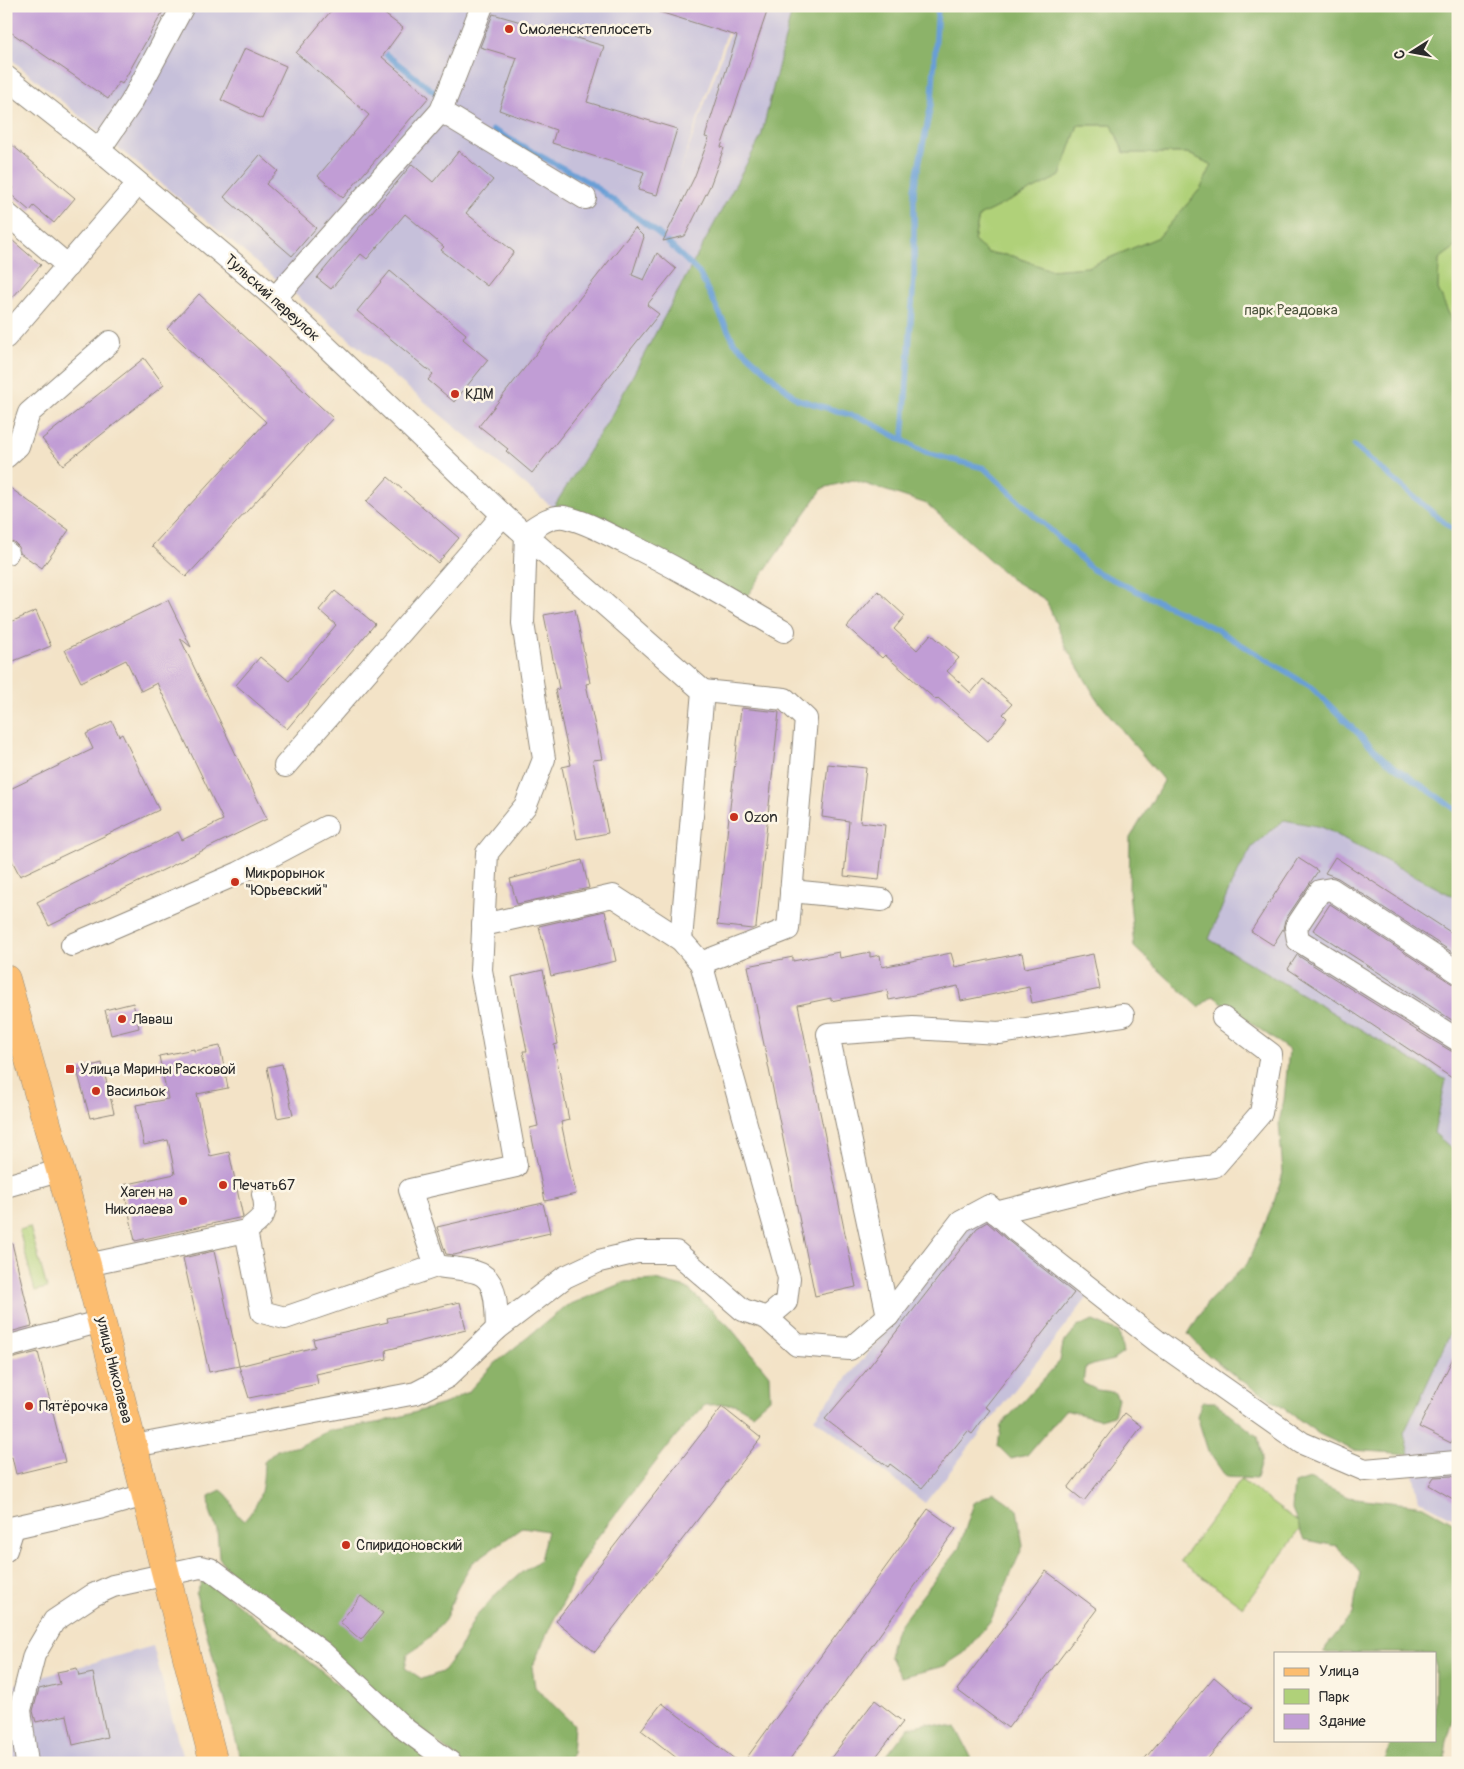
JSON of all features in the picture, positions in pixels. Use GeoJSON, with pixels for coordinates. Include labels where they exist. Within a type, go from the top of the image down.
{"type":"FeatureCollection","features":[{"type":"Feature","properties":{"kind":"main road","name":"улица Николаева"},"geometry":{"type":"LineString","coordinates":[[6,978],[88,1265],[214,1763]]}},
{"type":"Feature","properties":{"kind":"street"},"geometry":{"type":"LineString","coordinates":[[99,150],[131,102],[182,6]]}},
{"type":"Feature","properties":{"kind":"street"},"geometry":{"type":"LineString","coordinates":[[275,298],[442,111],[482,6]]}},
{"type":"Feature","properties":{"kind":"street","name":"Тульский переулок"},"geometry":{"type":"LineString","coordinates":[[7,78],[99,150],[275,298],[504,515],[703,691]]}},
{"type":"Feature","properties":{"kind":"street"},"geometry":{"type":"LineString","coordinates":[[442,111],[585,198]]}},
{"type":"Feature","properties":{"kind":"street"},"geometry":{"type":"LineString","coordinates":[[6,337],[138,184]]}},
{"type":"Feature","properties":{"kind":"street"},"geometry":{"type":"LineString","coordinates":[[6,213],[68,266]]}},
{"type":"Feature","properties":{"kind":"street"},"geometry":{"type":"LineString","coordinates":[[6,457],[18,446],[29,413],[110,342]]}},
{"type":"Feature","properties":{"kind":"street"},"geometry":{"type":"LineString","coordinates":[[285,766],[504,515]]}},
{"type":"Feature","properties":{"kind":"street"},"geometry":{"type":"LineString","coordinates":[[436,1266],[410,1190],[516,1166],[481,970],[487,853],[526,805],[544,759],[523,623],[526,533],[542,522],[562,517],[586,523],[657,558],[784,631]]}},
{"type":"Feature","properties":{"kind":"street"},"geometry":{"type":"LineString","coordinates":[[681,940],[703,691],[785,699],[806,719],[788,929],[701,963]]}},
{"type":"Feature","properties":{"kind":"street"},"geometry":{"type":"LineString","coordinates":[[72,945],[238,874],[326,827]]}},
{"type":"Feature","properties":{"kind":"street"},"geometry":{"type":"LineString","coordinates":[[1458,972],[1331,889],[1320,891],[1296,927],[1298,940],[1458,1040]]}},
{"type":"Feature","properties":{"kind":"street"},"geometry":{"type":"LineString","coordinates":[[791,891],[882,900]]}},
{"type":"Feature","properties":{"kind":"street"},"geometry":{"type":"LineString","coordinates":[[483,925],[613,896],[681,940],[701,963],[789,1278],[786,1302],[767,1318]]}},
{"type":"Feature","properties":{"kind":"street"},"geometry":{"type":"LineString","coordinates":[[888,1316],[828,1034],[913,1028],[999,1033],[1122,1015]]}},
{"type":"Feature","properties":{"kind":"street"},"geometry":{"type":"LineString","coordinates":[[996,1213],[1147,1175],[1215,1166],[1260,1113],[1270,1054],[1223,1018]]}},
{"type":"Feature","properties":{"kind":"street"},"geometry":{"type":"LineString","coordinates":[[6,1186],[62,1170]]}},
{"type":"Feature","properties":{"kind":"street"},"geometry":{"type":"LineString","coordinates":[[88,1265],[246,1231],[260,1220],[266,1212],[263,1194]]}},
{"type":"Feature","properties":{"kind":"street"},"geometry":{"type":"LineString","coordinates":[[134,1446],[416,1393],[447,1377],[497,1329],[565,1277],[600,1260],[637,1252],[676,1252],[743,1310],[767,1318],[797,1346],[850,1349],[888,1316],[962,1221],[989,1206],[1014,1229],[1157,1341],[1302,1443],[1365,1470],[1457,1462]]}},
{"type":"Feature","properties":{"kind":"street"},"geometry":{"type":"LineString","coordinates":[[246,1231],[262,1312],[285,1318],[436,1266],[474,1272],[484,1276],[490,1282],[494,1293],[497,1329]]}},
{"type":"Feature","properties":{"kind":"street"},"geometry":{"type":"LineString","coordinates":[[6,1347],[102,1321]]}},
{"type":"Feature","properties":{"kind":"street"},"geometry":{"type":"LineString","coordinates":[[6,1550],[9,1529],[145,1495]]}},
{"type":"Feature","properties":{"kind":"street"},"geometry":{"type":"LineString","coordinates":[[27,1763],[20,1710],[34,1655],[54,1621],[93,1595],[113,1586],[200,1567],[210,1569],[323,1653],[406,1730],[451,1763]]}},
{"type":"Feature","properties":{"kind":"shaded area"},"geometry":{"type":"Polygon","coordinates":[[[6,6],[736,6],[677,180],[740,6],[793,6],[761,137],[611,416],[553,508],[6,55],[6,6]]]}},
{"type":"Feature","properties":{"kind":"shaded area"},"geometry":{"type":"Polygon","coordinates":[[[1284,820],[1322,827],[1458,899],[1458,1154],[1434,1133],[1445,1080],[1209,939],[1231,885],[1252,847],[1284,820]]]}},
{"type":"Feature","properties":{"kind":"shaded area"},"geometry":{"type":"Polygon","coordinates":[[[986,1211],[1088,1297],[925,1503],[814,1418],[873,1347],[965,1227],[986,1211]]]}},
{"type":"Feature","properties":{"kind":"shaded area"},"geometry":{"type":"Polygon","coordinates":[[[1458,1317],[1458,1520],[1419,1500],[1404,1433],[1458,1317]]]}},
{"type":"Feature","properties":{"kind":"shaded area"},"geometry":{"type":"Polygon","coordinates":[[[153,1646],[184,1763],[6,1763],[6,1687],[153,1646]]]}},
{"type":"Feature","properties":{"kind":"green space","name":"парк Реадовка"},"geometry":{"type":"Polygon","coordinates":[[[793,6],[1458,6],[1458,245],[1439,259],[1438,289],[1458,335],[1458,899],[1322,827],[1284,820],[1252,847],[1231,885],[1209,939],[1446,1080],[1434,1133],[1458,1154],[1458,1317],[1404,1433],[1409,1454],[1353,1450],[1319,1434],[1268,1397],[1239,1379],[1208,1355],[1188,1334],[1207,1303],[1247,1264],[1273,1205],[1283,1173],[1279,1122],[1284,1100],[1289,1050],[1213,996],[1199,1007],[1134,947],[1129,890],[1130,838],[1164,781],[1098,701],[1067,649],[1046,600],[1011,579],[927,504],[853,480],[823,488],[745,599],[553,508],[611,416],[761,137],[793,6]],[[1078,125],[1060,176],[979,216],[974,241],[988,253],[1013,256],[1050,270],[1088,267],[1159,237],[1201,188],[1212,165],[1187,153],[1124,153],[1112,125],[1078,125]]]}},
{"type":"Feature","properties":{"kind":"green space"},"geometry":{"type":"Polygon","coordinates":[[[1078,125],[1112,125],[1124,153],[1187,153],[1212,165],[1201,188],[1159,237],[1088,267],[1050,270],[1013,256],[988,253],[974,241],[979,216],[1060,176],[1078,125]]]}},
{"type":"Feature","properties":{"kind":"green space"},"geometry":{"type":"Polygon","coordinates":[[[1458,245],[1458,335],[1438,289],[1439,259],[1458,245]]]}},
{"type":"Feature","properties":{"kind":"green space"},"geometry":{"type":"Polygon","coordinates":[[[30,1227],[47,1288],[35,1291],[19,1230],[30,1227]]]}},
{"type":"Feature","properties":{"kind":"green space"},"geometry":{"type":"Polygon","coordinates":[[[655,1280],[687,1288],[729,1326],[769,1375],[770,1398],[752,1414],[735,1404],[705,1405],[676,1436],[596,1539],[578,1568],[532,1667],[535,1687],[574,1725],[572,1753],[569,1763],[463,1763],[232,1577],[219,1557],[217,1530],[210,1511],[209,1496],[221,1490],[229,1498],[236,1513],[244,1521],[258,1500],[263,1479],[264,1462],[277,1450],[300,1446],[327,1431],[382,1422],[447,1403],[469,1391],[492,1366],[566,1306],[625,1282],[655,1280]],[[523,1527],[472,1563],[458,1586],[445,1620],[423,1644],[408,1654],[405,1668],[422,1679],[442,1672],[459,1650],[474,1619],[497,1593],[540,1560],[547,1531],[523,1527]]]}},
{"type":"Feature","properties":{"kind":"green space"},"geometry":{"type":"Polygon","coordinates":[[[1093,1321],[1119,1332],[1123,1353],[1113,1360],[1085,1368],[1083,1383],[1097,1390],[1114,1392],[1118,1399],[1114,1415],[1099,1419],[1065,1410],[1027,1455],[1011,1459],[998,1446],[1001,1425],[1060,1361],[1063,1344],[1077,1327],[1093,1321]]]}},
{"type":"Feature","properties":{"kind":"green space"},"geometry":{"type":"Polygon","coordinates":[[[1202,1402],[1215,1402],[1258,1437],[1262,1458],[1256,1479],[1226,1477],[1208,1451],[1197,1416],[1202,1402]]]}},
{"type":"Feature","properties":{"kind":"green space"},"geometry":{"type":"Polygon","coordinates":[[[1309,1479],[1348,1497],[1424,1506],[1458,1525],[1458,1710],[1448,1736],[1446,1763],[1384,1763],[1390,1746],[1387,1742],[1436,1742],[1436,1652],[1325,1652],[1326,1647],[1353,1613],[1360,1573],[1337,1546],[1305,1540],[1292,1509],[1294,1484],[1309,1479]]]}},
{"type":"Feature","properties":{"kind":"green space"},"geometry":{"type":"Polygon","coordinates":[[[1241,1480],[1303,1526],[1243,1607],[1180,1561],[1241,1480]]]}},
{"type":"Feature","properties":{"kind":"green space"},"geometry":{"type":"Polygon","coordinates":[[[994,1492],[1017,1509],[1023,1546],[991,1620],[964,1653],[944,1666],[901,1677],[889,1656],[895,1631],[959,1548],[974,1503],[994,1492]]]}},
{"type":"Feature","properties":{"kind":"green space"},"geometry":{"type":"Polygon","coordinates":[[[204,1577],[435,1763],[242,1763],[196,1594],[204,1577]]]}},
{"type":"Feature","properties":{"kind":"green space"},"geometry":{"type":"Polygon","coordinates":[[[927,1723],[956,1728],[970,1755],[970,1763],[881,1763],[908,1728],[927,1723]]]}},
{"type":"Feature","properties":{"kind":"building"},"geometry":{"type":"Polygon","coordinates":[[[6,6],[166,6],[122,84],[119,82],[108,99],[6,29],[6,6]]]}},
{"type":"Feature","properties":{"kind":"building"},"geometry":{"type":"Polygon","coordinates":[[[335,6],[374,6],[403,28],[382,57],[429,97],[343,198],[318,176],[369,115],[296,53],[335,6]]]}},
{"type":"Feature","properties":{"kind":"building"},"geometry":{"type":"Polygon","coordinates":[[[654,6],[769,6],[721,147],[724,148],[710,186],[685,236],[663,241],[694,178],[709,138],[705,137],[737,36],[653,10],[654,6]]]}},
{"type":"Feature","properties":{"kind":"building"},"geometry":{"type":"Polygon","coordinates":[[[493,14],[604,46],[587,102],[677,129],[657,195],[638,190],[644,172],[552,143],[556,130],[499,110],[517,58],[480,47],[493,14]]]}},
{"type":"Feature","properties":{"kind":"building"},"geometry":{"type":"Polygon","coordinates":[[[245,48],[286,66],[262,119],[221,100],[245,48]]]}},
{"type":"Feature","properties":{"kind":"building"},"geometry":{"type":"Polygon","coordinates":[[[6,140],[75,198],[54,223],[34,206],[30,211],[9,193],[13,188],[6,183],[6,140]]]}},
{"type":"Feature","properties":{"kind":"building"},"geometry":{"type":"Polygon","coordinates":[[[459,151],[493,180],[466,213],[514,252],[487,286],[441,250],[444,247],[405,214],[367,259],[361,254],[331,289],[317,278],[412,164],[433,182],[459,151]]]}},
{"type":"Feature","properties":{"kind":"building"},"geometry":{"type":"Polygon","coordinates":[[[260,155],[278,171],[266,184],[316,228],[292,256],[224,197],[260,155]]]}},
{"type":"Feature","properties":{"kind":"building"},"geometry":{"type":"Polygon","coordinates":[[[635,228],[644,237],[632,275],[644,280],[657,253],[676,269],[647,305],[659,314],[532,473],[506,451],[508,449],[479,426],[635,228]]]}},
{"type":"Feature","properties":{"kind":"building"},"geometry":{"type":"Polygon","coordinates":[[[6,235],[41,265],[6,305],[6,235]]]}},
{"type":"Feature","properties":{"kind":"building"},"geometry":{"type":"Polygon","coordinates":[[[390,271],[466,334],[463,339],[488,360],[454,402],[428,380],[433,374],[357,311],[390,271]]]}},
{"type":"Feature","properties":{"kind":"building"},"geometry":{"type":"Polygon","coordinates":[[[199,294],[333,418],[186,577],[152,546],[266,422],[167,329],[199,294]]]}},
{"type":"Feature","properties":{"kind":"building"},"geometry":{"type":"Polygon","coordinates":[[[144,358],[164,385],[63,465],[42,439],[144,358]]]}},
{"type":"Feature","properties":{"kind":"building"},"geometry":{"type":"Polygon","coordinates":[[[388,477],[459,538],[438,563],[366,502],[388,477]]]}},
{"type":"Feature","properties":{"kind":"building"},"geometry":{"type":"Polygon","coordinates":[[[6,485],[69,530],[42,568],[20,553],[19,547],[14,542],[6,540],[6,485]]]}},
{"type":"Feature","properties":{"kind":"building"},"geometry":{"type":"Polygon","coordinates":[[[335,591],[375,624],[287,729],[236,685],[260,657],[289,681],[336,625],[319,610],[335,591]]]}},
{"type":"Feature","properties":{"kind":"building"},"geometry":{"type":"Polygon","coordinates":[[[878,591],[905,616],[894,629],[917,650],[931,634],[959,658],[947,671],[971,693],[983,679],[1012,704],[1003,714],[1007,718],[988,741],[938,698],[936,700],[885,655],[882,658],[847,627],[878,591]]]}},
{"type":"Feature","properties":{"kind":"building"},"geometry":{"type":"Polygon","coordinates":[[[168,600],[191,647],[180,638],[267,819],[49,926],[37,902],[178,832],[182,840],[223,820],[157,683],[141,691],[126,660],[81,682],[65,650],[168,600]]]}},
{"type":"Feature","properties":{"kind":"building"},"geometry":{"type":"Polygon","coordinates":[[[575,609],[590,683],[586,684],[602,759],[593,760],[608,833],[577,839],[562,767],[571,765],[555,690],[559,689],[544,615],[575,609]]]}},
{"type":"Feature","properties":{"kind":"building"},"geometry":{"type":"Polygon","coordinates":[[[36,611],[51,646],[6,664],[6,624],[36,611]]]}},
{"type":"Feature","properties":{"kind":"building"},"geometry":{"type":"Polygon","coordinates":[[[741,708],[779,712],[756,927],[752,929],[717,925],[741,708]]]}},
{"type":"Feature","properties":{"kind":"building"},"geometry":{"type":"Polygon","coordinates":[[[112,721],[119,736],[122,734],[159,810],[20,876],[6,849],[6,791],[93,749],[86,734],[112,721]]]}},
{"type":"Feature","properties":{"kind":"building"},"geometry":{"type":"Polygon","coordinates":[[[828,764],[866,768],[860,822],[885,825],[879,880],[844,876],[849,821],[822,817],[828,764]]]}},
{"type":"Feature","properties":{"kind":"building"},"geometry":{"type":"Polygon","coordinates":[[[1335,857],[1458,937],[1458,956],[1338,878],[1325,873],[1335,857]]]}},
{"type":"Feature","properties":{"kind":"building"},"geometry":{"type":"Polygon","coordinates":[[[1298,858],[1318,871],[1285,920],[1283,929],[1273,945],[1251,931],[1298,858]]]}},
{"type":"Feature","properties":{"kind":"building"},"geometry":{"type":"Polygon","coordinates":[[[582,860],[589,888],[517,904],[510,879],[582,860]]]}},
{"type":"Feature","properties":{"kind":"building"},"geometry":{"type":"Polygon","coordinates":[[[1330,904],[1451,983],[1458,985],[1458,1024],[1313,930],[1330,904]]]}},
{"type":"Feature","properties":{"kind":"building"},"geometry":{"type":"Polygon","coordinates":[[[605,911],[616,961],[551,976],[539,926],[605,911]]]}},
{"type":"Feature","properties":{"kind":"building"},"geometry":{"type":"Polygon","coordinates":[[[839,952],[840,958],[870,952],[870,957],[880,955],[882,967],[951,953],[955,967],[1022,953],[1025,968],[1093,954],[1100,989],[1032,1003],[1029,987],[961,1001],[958,986],[889,1000],[887,990],[831,1001],[831,998],[798,1005],[856,1287],[815,1296],[748,966],[793,957],[793,961],[839,952]]]}},
{"type":"Feature","properties":{"kind":"building"},"geometry":{"type":"Polygon","coordinates":[[[1297,955],[1429,1038],[1458,1053],[1458,1082],[1288,969],[1297,955]]]}},
{"type":"Feature","properties":{"kind":"building"},"geometry":{"type":"Polygon","coordinates":[[[543,970],[558,1044],[554,1045],[569,1120],[561,1122],[576,1194],[545,1201],[530,1128],[538,1126],[523,1051],[527,1051],[512,977],[543,970]]]}},
{"type":"Feature","properties":{"kind":"building","name":"Лаваш"},"geometry":{"type":"Polygon","coordinates":[[[133,1003],[139,1028],[111,1035],[105,1010],[133,1003]]]}},
{"type":"Feature","properties":{"kind":"building"},"geometry":{"type":"Polygon","coordinates":[[[220,1046],[228,1088],[197,1094],[210,1156],[229,1152],[243,1217],[135,1241],[123,1185],[175,1174],[168,1140],[144,1145],[136,1105],[168,1099],[159,1056],[220,1046]]]}},
{"type":"Feature","properties":{"kind":"building","name":"Васильок"},"geometry":{"type":"Polygon","coordinates":[[[102,1063],[114,1113],[90,1118],[77,1070],[102,1063]]]}},
{"type":"Feature","properties":{"kind":"building"},"geometry":{"type":"Polygon","coordinates":[[[282,1064],[293,1115],[277,1118],[267,1067],[282,1064]]]}},
{"type":"Feature","properties":{"kind":"building"},"geometry":{"type":"Polygon","coordinates":[[[543,1203],[550,1233],[454,1255],[446,1254],[437,1227],[543,1203]]]}},
{"type":"Feature","properties":{"kind":"building"},"geometry":{"type":"Polygon","coordinates":[[[987,1222],[1074,1293],[985,1407],[990,1410],[972,1434],[968,1431],[922,1488],[890,1464],[888,1467],[825,1419],[865,1372],[977,1228],[987,1222]]]}},
{"type":"Feature","properties":{"kind":"building"},"geometry":{"type":"Polygon","coordinates":[[[6,1243],[12,1243],[32,1326],[6,1333],[6,1243]]]}},
{"type":"Feature","properties":{"kind":"building"},"geometry":{"type":"Polygon","coordinates":[[[214,1251],[239,1366],[209,1372],[183,1258],[214,1251]]]}},
{"type":"Feature","properties":{"kind":"building"},"geometry":{"type":"Polygon","coordinates":[[[460,1302],[466,1330],[386,1350],[387,1359],[316,1374],[318,1384],[249,1398],[239,1366],[315,1347],[313,1339],[388,1322],[387,1318],[460,1302]]]}},
{"type":"Feature","properties":{"kind":"building"},"geometry":{"type":"Polygon","coordinates":[[[1458,1348],[1458,1429],[1451,1443],[1419,1427],[1458,1348]]]}},
{"type":"Feature","properties":{"kind":"building","name":"Пятёрочка"},"geometry":{"type":"Polygon","coordinates":[[[38,1352],[65,1462],[16,1474],[12,1457],[6,1459],[6,1360],[38,1352]]]}},
{"type":"Feature","properties":{"kind":"building"},"geometry":{"type":"Polygon","coordinates":[[[722,1407],[761,1438],[595,1652],[556,1621],[722,1407]]]}},
{"type":"Feature","properties":{"kind":"building"},"geometry":{"type":"Polygon","coordinates":[[[1125,1413],[1142,1426],[1084,1501],[1068,1488],[1125,1413]]]}},
{"type":"Feature","properties":{"kind":"building"},"geometry":{"type":"Polygon","coordinates":[[[1452,1476],[1458,1479],[1458,1502],[1429,1485],[1434,1477],[1452,1476]]]}},
{"type":"Feature","properties":{"kind":"building"},"geometry":{"type":"Polygon","coordinates":[[[928,1509],[956,1529],[787,1763],[743,1763],[928,1509]]]}},
{"type":"Feature","properties":{"kind":"building"},"geometry":{"type":"Polygon","coordinates":[[[1046,1571],[1097,1609],[1008,1728],[957,1690],[1046,1571]]]}},
{"type":"Feature","properties":{"kind":"building"},"geometry":{"type":"Polygon","coordinates":[[[361,1596],[383,1613],[361,1640],[340,1622],[361,1596]]]}},
{"type":"Feature","properties":{"kind":"building"},"geometry":{"type":"Polygon","coordinates":[[[77,1668],[79,1676],[93,1673],[107,1737],[73,1745],[67,1715],[36,1722],[33,1711],[39,1689],[60,1684],[57,1672],[77,1668]]]}},
{"type":"Feature","properties":{"kind":"building"},"geometry":{"type":"Polygon","coordinates":[[[1214,1677],[1251,1708],[1204,1763],[1141,1763],[1214,1677]]]}},
{"type":"Feature","properties":{"kind":"building"},"geometry":{"type":"Polygon","coordinates":[[[875,1700],[903,1722],[871,1763],[827,1763],[875,1700]]]}},
{"type":"Feature","properties":{"kind":"building"},"geometry":{"type":"Polygon","coordinates":[[[662,1703],[740,1763],[683,1763],[641,1730],[662,1703]]]}},
{"type":"Feature","properties":{"kind":"waterway"},"geometry":{"type":"LineString","coordinates":[[324,6],[336,16]]}},
{"type":"Feature","properties":{"kind":"waterway"},"geometry":{"type":"LineString","coordinates":[[903,440],[914,276],[914,189],[932,100],[938,6]]}},
{"type":"Feature","properties":{"kind":"waterway"},"geometry":{"type":"LineString","coordinates":[[379,49],[441,97]]}},
{"type":"Feature","properties":{"kind":"waterway"},"geometry":{"type":"LineString","coordinates":[[493,130],[590,183],[658,233],[699,273],[734,342],[797,399],[864,419],[926,453],[984,468],[1093,570],[1216,629],[1311,687],[1385,760],[1458,811]]}},
{"type":"Feature","properties":{"kind":"waterway"},"geometry":{"type":"LineString","coordinates":[[1354,446],[1458,534]]}},
{"type":"Feature","properties":{"kind":"place","name":"Смоленсктеплосеть"},"geometry":{"type":"Point","coordinates":[509,29]}},
{"type":"Feature","properties":{"kind":"place","name":"КДМ"},"geometry":{"type":"Point","coordinates":[455,394]}},
{"type":"Feature","properties":{"kind":"place","name":"Ozon"},"geometry":{"type":"Point","coordinates":[734,817]}},
{"type":"Feature","properties":{"kind":"place","name":"Микрорынок \"Юрьевский\""},"geometry":{"type":"Point","coordinates":[235,882]}},
{"type":"Feature","properties":{"kind":"place","name":"Лаваш"},"geometry":{"type":"Point","coordinates":[122,1019]}},
{"type":"Feature","properties":{"kind":"place","name":"Улица Марины Расковой"},"geometry":{"type":"Point","coordinates":[70,1069]}},
{"type":"Feature","properties":{"kind":"place","name":"Васильок"},"geometry":{"type":"Point","coordinates":[96,1091]}},
{"type":"Feature","properties":{"kind":"place","name":"Печать67"},"geometry":{"type":"Point","coordinates":[223,1185]}},
{"type":"Feature","properties":{"kind":"place","name":"Хаген на Николаева"},"geometry":{"type":"Point","coordinates":[183,1201]}},
{"type":"Feature","properties":{"kind":"place","name":"Пятёрочка"},"geometry":{"type":"Point","coordinates":[29,1406]}},
{"type":"Feature","properties":{"kind":"place","name":"Спиридоновский"},"geometry":{"type":"Point","coordinates":[346,1545]}}]}
